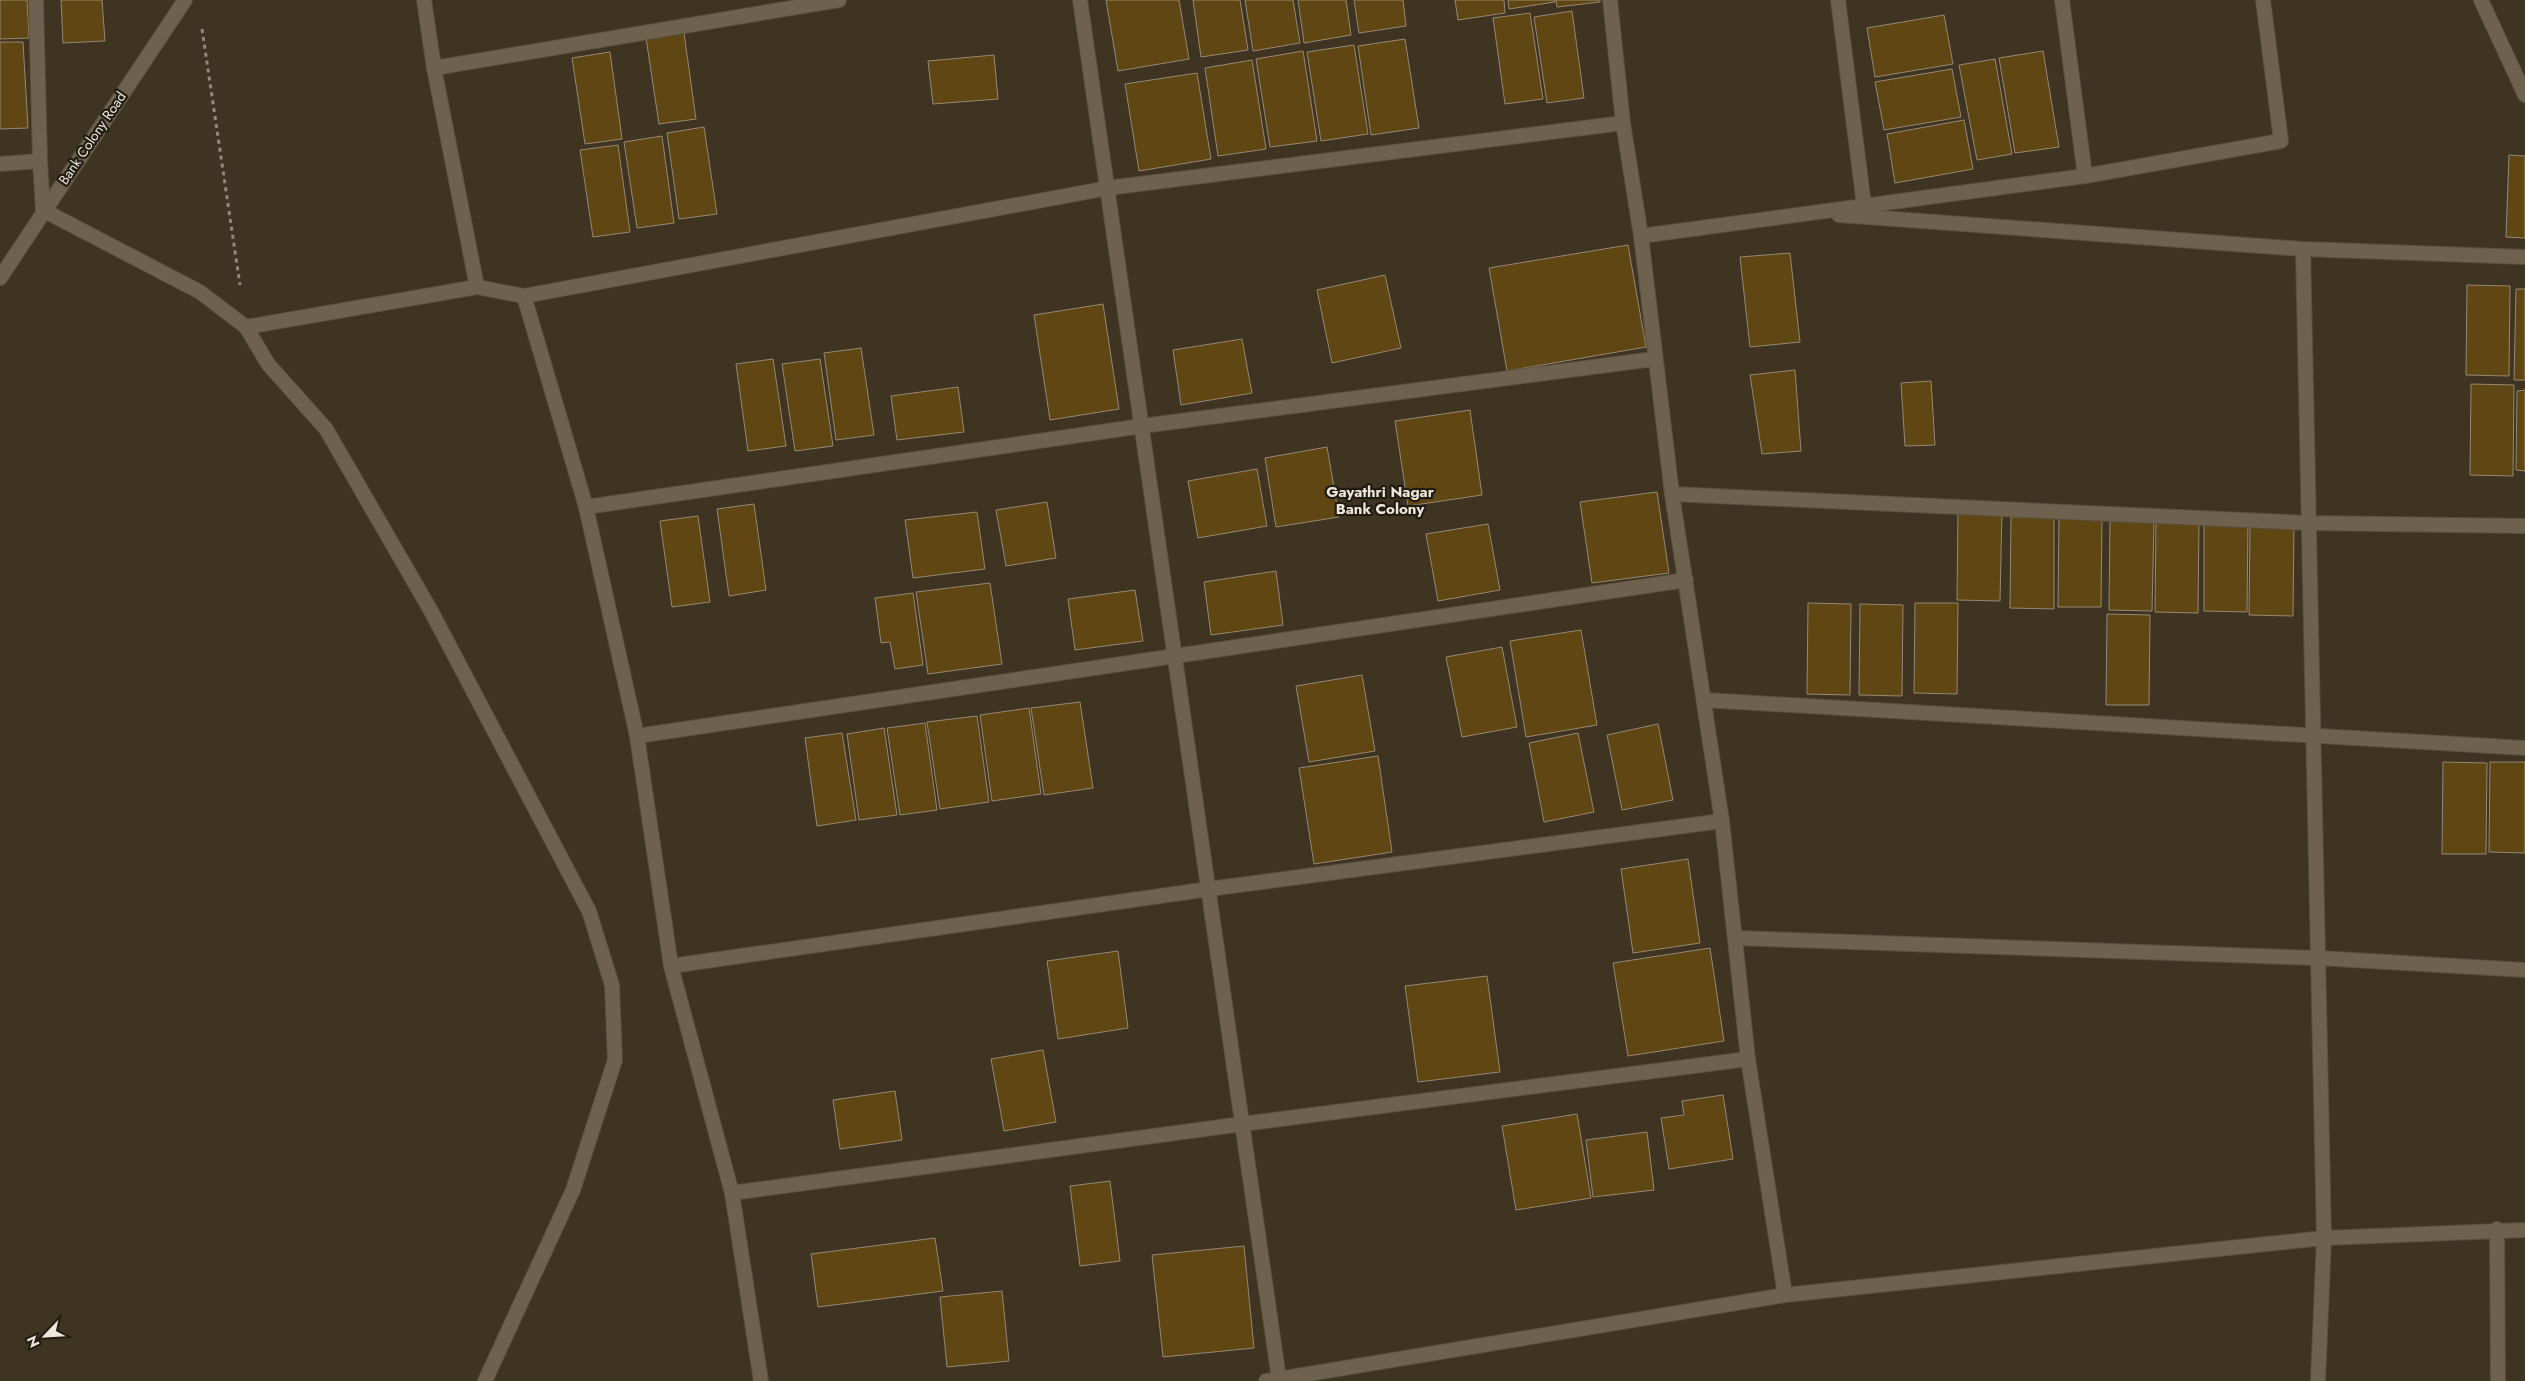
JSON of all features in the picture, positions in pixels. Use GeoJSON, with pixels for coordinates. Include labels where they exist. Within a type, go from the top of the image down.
{"type":"FeatureCollection","features":[{"type":"Feature","properties":{"kind":"street"},"geometry":{"type":"LineString","coordinates":[[36,0],[43,210],[200,292],[246,327],[268,364],[326,429],[431,610],[589,911],[612,984],[615,1060],[572,1190],[485,1381]]}},
{"type":"Feature","properties":{"kind":"street","name":"Bank Colony Road"},"geometry":{"type":"LineString","coordinates":[[0,278],[43,210],[185,0]]}},
{"type":"Feature","properties":{"kind":"street"},"geometry":{"type":"LineString","coordinates":[[424,0],[434,68],[477,286]]}},
{"type":"Feature","properties":{"kind":"street"},"geometry":{"type":"LineString","coordinates":[[434,68],[839,0]]}},
{"type":"Feature","properties":{"kind":"street"},"geometry":{"type":"LineString","coordinates":[[1080,0],[1242,1124],[1273,1380],[1785,1295],[2324,1238],[2497,1229],[2525,1230]]}},
{"type":"Feature","properties":{"kind":"street"},"geometry":{"type":"LineString","coordinates":[[1610,0],[1623,123],[1641,236],[1654,359],[1672,494],[1722,821],[1748,1059],[1785,1295]]}},
{"type":"Feature","properties":{"kind":"street"},"geometry":{"type":"LineString","coordinates":[[1838,0],[1864,206]]}},
{"type":"Feature","properties":{"kind":"street"},"geometry":{"type":"LineString","coordinates":[[2062,0],[2085,176]]}},
{"type":"Feature","properties":{"kind":"street"},"geometry":{"type":"LineString","coordinates":[[1641,236],[2085,176],[2281,141],[2263,0]]}},
{"type":"Feature","properties":{"kind":"street"},"geometry":{"type":"LineString","coordinates":[[2481,0],[2525,95]]}},
{"type":"Feature","properties":{"kind":"street"},"geometry":{"type":"LineString","coordinates":[[246,327],[477,286],[524,296],[1108,188],[1623,123]]}},
{"type":"Feature","properties":{"kind":"street"},"geometry":{"type":"LineString","coordinates":[[0,164],[40,161]]}},
{"type":"Feature","properties":{"kind":"street"},"geometry":{"type":"LineString","coordinates":[[1810,213],[2304,249],[2525,257]]}},
{"type":"Feature","properties":{"kind":"street"},"geometry":{"type":"LineString","coordinates":[[2304,249],[2324,1238],[2318,1381]]}},
{"type":"Feature","properties":{"kind":"street"},"geometry":{"type":"LineString","coordinates":[[524,296],[586,507],[637,736],[671,966],[732,1193],[761,1381]]}},
{"type":"Feature","properties":{"kind":"street"},"geometry":{"type":"LineString","coordinates":[[586,507],[1142,426],[1654,359]]}},
{"type":"Feature","properties":{"kind":"street"},"geometry":{"type":"LineString","coordinates":[[1672,494],[2309,523],[2525,526]]}},
{"type":"Feature","properties":{"kind":"street"},"geometry":{"type":"LineString","coordinates":[[637,736],[1686,580]]}},
{"type":"Feature","properties":{"kind":"street"},"geometry":{"type":"LineString","coordinates":[[1704,700],[2525,748]]}},
{"type":"Feature","properties":{"kind":"street"},"geometry":{"type":"LineString","coordinates":[[671,966],[1209,889],[1722,821]]}},
{"type":"Feature","properties":{"kind":"street"},"geometry":{"type":"LineString","coordinates":[[1735,938],[2318,958],[2525,970]]}},
{"type":"Feature","properties":{"kind":"street"},"geometry":{"type":"LineString","coordinates":[[732,1193],[1242,1124],[1748,1059]]}},
{"type":"Feature","properties":{"kind":"street"},"geometry":{"type":"LineString","coordinates":[[2497,1229],[2498,1381]]}},
{"type":"Feature","properties":{"kind":"path"},"geometry":{"type":"LineString","coordinates":[[201,19],[246,327]]}},
{"type":"Feature","properties":{"kind":"building"},"geometry":{"type":"Polygon","coordinates":[[[0,0],[27,0],[29,38],[0,39],[0,0]]]}},
{"type":"Feature","properties":{"kind":"building"},"geometry":{"type":"Polygon","coordinates":[[[61,0],[102,0],[105,41],[63,43],[61,0]]]}},
{"type":"Feature","properties":{"kind":"building"},"geometry":{"type":"Polygon","coordinates":[[[1106,0],[1179,0],[1189,59],[1118,71],[1106,0]]]}},
{"type":"Feature","properties":{"kind":"building"},"geometry":{"type":"Polygon","coordinates":[[[1193,0],[1240,0],[1248,50],[1201,57],[1193,0]]]}},
{"type":"Feature","properties":{"kind":"building"},"geometry":{"type":"Polygon","coordinates":[[[1245,0],[1293,0],[1300,43],[1253,51],[1245,0]]]}},
{"type":"Feature","properties":{"kind":"building"},"geometry":{"type":"Polygon","coordinates":[[[1298,0],[1346,0],[1351,35],[1304,43],[1298,0]]]}},
{"type":"Feature","properties":{"kind":"building"},"geometry":{"type":"Polygon","coordinates":[[[1354,0],[1403,0],[1406,26],[1359,33],[1354,0]]]}},
{"type":"Feature","properties":{"kind":"building"},"geometry":{"type":"Polygon","coordinates":[[[1455,0],[1504,0],[1505,13],[1458,20],[1455,0]]]}},
{"type":"Feature","properties":{"kind":"building"},"geometry":{"type":"Polygon","coordinates":[[[1508,0],[1555,0],[1555,2],[1509,9],[1508,0]]]}},
{"type":"Feature","properties":{"kind":"building"},"geometry":{"type":"Polygon","coordinates":[[[1556,0],[1600,0],[1600,2],[1557,7],[1556,0]]]}},
{"type":"Feature","properties":{"kind":"building"},"geometry":{"type":"Polygon","coordinates":[[[1572,11],[1584,98],[1547,103],[1534,17],[1572,11]]]}},
{"type":"Feature","properties":{"kind":"building"},"geometry":{"type":"Polygon","coordinates":[[[1530,13],[1543,99],[1505,104],[1493,18],[1530,13]]]}},
{"type":"Feature","properties":{"kind":"building"},"geometry":{"type":"Polygon","coordinates":[[[1944,15],[1953,64],[1875,77],[1867,28],[1944,15]]]}},
{"type":"Feature","properties":{"kind":"building"},"geometry":{"type":"Polygon","coordinates":[[[684,33],[696,119],[659,124],[646,38],[684,33]]]}},
{"type":"Feature","properties":{"kind":"building"},"geometry":{"type":"Polygon","coordinates":[[[1405,39],[1419,128],[1371,135],[1358,46],[1405,39]]]}},
{"type":"Feature","properties":{"kind":"building"},"geometry":{"type":"Polygon","coordinates":[[[0,42],[23,42],[28,128],[0,129],[0,42]]]}},
{"type":"Feature","properties":{"kind":"building"},"geometry":{"type":"Polygon","coordinates":[[[1354,45],[1368,134],[1321,141],[1307,52],[1354,45]]]}},
{"type":"Feature","properties":{"kind":"building"},"geometry":{"type":"Polygon","coordinates":[[[1303,51],[1317,141],[1270,147],[1256,59],[1303,51]]]}},
{"type":"Feature","properties":{"kind":"building"},"geometry":{"type":"Polygon","coordinates":[[[2043,51],[2059,147],[2015,153],[1999,58],[2043,51]]]}},
{"type":"Feature","properties":{"kind":"building"},"geometry":{"type":"Polygon","coordinates":[[[610,52],[622,139],[585,144],[572,58],[610,52]]]}},
{"type":"Feature","properties":{"kind":"building"},"geometry":{"type":"Polygon","coordinates":[[[994,55],[998,99],[933,104],[928,61],[994,55]]]}},
{"type":"Feature","properties":{"kind":"building"},"geometry":{"type":"Polygon","coordinates":[[[1995,59],[2012,154],[1977,160],[1959,65],[1995,59]]]}},
{"type":"Feature","properties":{"kind":"building"},"geometry":{"type":"Polygon","coordinates":[[[1252,60],[1266,149],[1218,156],[1205,68],[1252,60]]]}},
{"type":"Feature","properties":{"kind":"building"},"geometry":{"type":"Polygon","coordinates":[[[1952,69],[1961,117],[1884,130],[1875,82],[1952,69]]]}},
{"type":"Feature","properties":{"kind":"building"},"geometry":{"type":"Polygon","coordinates":[[[1197,73],[1211,159],[1139,171],[1125,84],[1197,73]]]}},
{"type":"Feature","properties":{"kind":"building"},"geometry":{"type":"Polygon","coordinates":[[[1964,120],[1973,169],[1895,183],[1887,134],[1964,120]]]}},
{"type":"Feature","properties":{"kind":"building"},"geometry":{"type":"Polygon","coordinates":[[[704,127],[717,214],[679,219],[667,133],[704,127]]]}},
{"type":"Feature","properties":{"kind":"building"},"geometry":{"type":"Polygon","coordinates":[[[662,136],[674,223],[637,228],[624,142],[662,136]]]}},
{"type":"Feature","properties":{"kind":"building"},"geometry":{"type":"Polygon","coordinates":[[[618,145],[630,232],[593,237],[580,150],[618,145]]]}},
{"type":"Feature","properties":{"kind":"building"},"geometry":{"type":"Polygon","coordinates":[[[2509,155],[2525,156],[2525,238],[2506,237],[2509,155]]]}},
{"type":"Feature","properties":{"kind":"building"},"geometry":{"type":"Polygon","coordinates":[[[1628,245],[1646,347],[1507,371],[1489,268],[1628,245]]]}},
{"type":"Feature","properties":{"kind":"building"},"geometry":{"type":"Polygon","coordinates":[[[1790,253],[1800,342],[1750,347],[1740,257],[1790,253]]]}},
{"type":"Feature","properties":{"kind":"building"},"geometry":{"type":"Polygon","coordinates":[[[1385,275],[1401,348],[1332,363],[1317,290],[1385,275]]]}},
{"type":"Feature","properties":{"kind":"building"},"geometry":{"type":"Polygon","coordinates":[[[2467,285],[2510,286],[2509,376],[2466,375],[2467,285]]]}},
{"type":"Feature","properties":{"kind":"building"},"geometry":{"type":"Polygon","coordinates":[[[2516,289],[2525,289],[2525,380],[2514,380],[2516,289]]]}},
{"type":"Feature","properties":{"kind":"building"},"geometry":{"type":"Polygon","coordinates":[[[1103,304],[1119,409],[1050,420],[1034,315],[1103,304]]]}},
{"type":"Feature","properties":{"kind":"building"},"geometry":{"type":"Polygon","coordinates":[[[1242,339],[1252,393],[1181,405],[1173,350],[1242,339]]]}},
{"type":"Feature","properties":{"kind":"building"},"geometry":{"type":"Polygon","coordinates":[[[861,348],[874,435],[836,440],[824,353],[861,348]]]}},
{"type":"Feature","properties":{"kind":"building"},"geometry":{"type":"Polygon","coordinates":[[[773,359],[786,446],[748,451],[736,364],[773,359]]]}},
{"type":"Feature","properties":{"kind":"building"},"geometry":{"type":"Polygon","coordinates":[[[820,359],[833,446],[795,451],[782,364],[820,359]]]}},
{"type":"Feature","properties":{"kind":"building"},"geometry":{"type":"Polygon","coordinates":[[[1795,370],[1801,451],[1762,454],[1750,375],[1795,370]]]}},
{"type":"Feature","properties":{"kind":"building"},"geometry":{"type":"Polygon","coordinates":[[[1931,381],[1935,445],[1905,446],[1901,383],[1931,381]]]}},
{"type":"Feature","properties":{"kind":"building"},"geometry":{"type":"Polygon","coordinates":[[[2471,384],[2514,385],[2513,476],[2470,475],[2471,384]]]}},
{"type":"Feature","properties":{"kind":"building"},"geometry":{"type":"Polygon","coordinates":[[[958,387],[964,432],[897,440],[891,396],[958,387]]]}},
{"type":"Feature","properties":{"kind":"building"},"geometry":{"type":"Polygon","coordinates":[[[2525,390],[2525,471],[2516,470],[2517,391],[2525,390]]]}},
{"type":"Feature","properties":{"kind":"building"},"geometry":{"type":"Polygon","coordinates":[[[1470,410],[1482,495],[1408,506],[1395,421],[1470,410]]]}},
{"type":"Feature","properties":{"kind":"building"},"geometry":{"type":"Polygon","coordinates":[[[1327,447],[1339,517],[1276,527],[1265,458],[1327,447]]]}},
{"type":"Feature","properties":{"kind":"building"},"geometry":{"type":"Polygon","coordinates":[[[1257,469],[1267,526],[1198,538],[1188,481],[1257,469]]]}},
{"type":"Feature","properties":{"kind":"building"},"geometry":{"type":"Polygon","coordinates":[[[1657,492],[1669,573],[1592,583],[1580,502],[1657,492]]]}},
{"type":"Feature","properties":{"kind":"building"},"geometry":{"type":"Polygon","coordinates":[[[1047,502],[1056,558],[1006,566],[996,510],[1047,502]]]}},
{"type":"Feature","properties":{"kind":"building"},"geometry":{"type":"Polygon","coordinates":[[[754,504],[766,590],[729,596],[717,509],[754,504]]]}},
{"type":"Feature","properties":{"kind":"building"},"geometry":{"type":"Polygon","coordinates":[[[1958,510],[2002,510],[2000,601],[1957,600],[1958,510]]]}},
{"type":"Feature","properties":{"kind":"building"},"geometry":{"type":"Polygon","coordinates":[[[977,512],[985,569],[913,578],[905,520],[977,512]]]}},
{"type":"Feature","properties":{"kind":"building"},"geometry":{"type":"Polygon","coordinates":[[[698,516],[710,602],[672,607],[660,521],[698,516]]]}},
{"type":"Feature","properties":{"kind":"building"},"geometry":{"type":"Polygon","coordinates":[[[2059,516],[2102,517],[2101,607],[2058,607],[2059,516]]]}},
{"type":"Feature","properties":{"kind":"building"},"geometry":{"type":"Polygon","coordinates":[[[2011,517],[2054,518],[2054,609],[2010,608],[2011,517]]]}},
{"type":"Feature","properties":{"kind":"building"},"geometry":{"type":"Polygon","coordinates":[[[2110,520],[2154,520],[2152,611],[2109,610],[2110,520]]]}},
{"type":"Feature","properties":{"kind":"building"},"geometry":{"type":"Polygon","coordinates":[[[2156,521],[2199,522],[2198,613],[2155,612],[2156,521]]]}},
{"type":"Feature","properties":{"kind":"building"},"geometry":{"type":"Polygon","coordinates":[[[2204,521],[2248,521],[2247,612],[2204,611],[2204,521]]]}},
{"type":"Feature","properties":{"kind":"building"},"geometry":{"type":"Polygon","coordinates":[[[1488,524],[1500,590],[1438,601],[1426,534],[1488,524]]]}},
{"type":"Feature","properties":{"kind":"building"},"geometry":{"type":"Polygon","coordinates":[[[2250,525],[2294,525],[2293,616],[2249,615],[2250,525]]]}},
{"type":"Feature","properties":{"kind":"building"},"geometry":{"type":"Polygon","coordinates":[[[1276,571],[1283,625],[1211,635],[1204,582],[1276,571]]]}},
{"type":"Feature","properties":{"kind":"building"},"geometry":{"type":"Polygon","coordinates":[[[990,583],[1002,664],[928,674],[916,592],[990,583]]]}},
{"type":"Feature","properties":{"kind":"building"},"geometry":{"type":"Polygon","coordinates":[[[1135,590],[1143,641],[1075,650],[1068,599],[1135,590]]]}},
{"type":"Feature","properties":{"kind":"building"},"geometry":{"type":"Polygon","coordinates":[[[913,593],[923,665],[895,669],[890,642],[881,643],[875,598],[913,593]]]}},
{"type":"Feature","properties":{"kind":"building"},"geometry":{"type":"Polygon","coordinates":[[[1808,603],[1851,604],[1850,695],[1807,694],[1808,603]]]}},
{"type":"Feature","properties":{"kind":"building"},"geometry":{"type":"Polygon","coordinates":[[[1915,603],[1958,603],[1957,694],[1914,693],[1915,603]]]}},
{"type":"Feature","properties":{"kind":"building"},"geometry":{"type":"Polygon","coordinates":[[[1860,604],[1903,605],[1902,696],[1859,695],[1860,604]]]}},
{"type":"Feature","properties":{"kind":"building"},"geometry":{"type":"Polygon","coordinates":[[[2107,614],[2150,615],[2149,705],[2106,705],[2107,614]]]}},
{"type":"Feature","properties":{"kind":"building"},"geometry":{"type":"Polygon","coordinates":[[[1581,630],[1597,725],[1526,737],[1510,641],[1581,630]]]}},
{"type":"Feature","properties":{"kind":"building"},"geometry":{"type":"Polygon","coordinates":[[[1502,647],[1517,727],[1462,737],[1446,657],[1502,647]]]}},
{"type":"Feature","properties":{"kind":"building"},"geometry":{"type":"Polygon","coordinates":[[[1362,675],[1375,751],[1309,762],[1296,686],[1362,675]]]}},
{"type":"Feature","properties":{"kind":"building"},"geometry":{"type":"Polygon","coordinates":[[[1080,702],[1093,788],[1044,795],[1031,708],[1080,702]]]}},
{"type":"Feature","properties":{"kind":"building"},"geometry":{"type":"Polygon","coordinates":[[[1029,708],[1041,794],[992,801],[980,715],[1029,708]]]}},
{"type":"Feature","properties":{"kind":"building"},"geometry":{"type":"Polygon","coordinates":[[[977,716],[989,802],[940,809],[927,722],[977,716]]]}},
{"type":"Feature","properties":{"kind":"building"},"geometry":{"type":"Polygon","coordinates":[[[925,723],[937,810],[900,815],[887,728],[925,723]]]}},
{"type":"Feature","properties":{"kind":"building"},"geometry":{"type":"Polygon","coordinates":[[[1658,724],[1673,800],[1622,810],[1607,735],[1658,724]]]}},
{"type":"Feature","properties":{"kind":"building"},"geometry":{"type":"Polygon","coordinates":[[[884,728],[897,815],[859,820],[847,734],[884,728]]]}},
{"type":"Feature","properties":{"kind":"building"},"geometry":{"type":"Polygon","coordinates":[[[842,733],[856,820],[817,826],[805,738],[842,733]]]}},
{"type":"Feature","properties":{"kind":"building"},"geometry":{"type":"Polygon","coordinates":[[[1578,733],[1594,812],[1544,822],[1529,743],[1578,733]]]}},
{"type":"Feature","properties":{"kind":"building"},"geometry":{"type":"Polygon","coordinates":[[[1378,756],[1392,852],[1314,864],[1299,768],[1378,756]]]}},
{"type":"Feature","properties":{"kind":"building"},"geometry":{"type":"Polygon","coordinates":[[[2443,762],[2487,763],[2486,854],[2442,854],[2443,762]]]}},
{"type":"Feature","properties":{"kind":"building"},"geometry":{"type":"Polygon","coordinates":[[[2490,762],[2525,762],[2525,853],[2489,852],[2490,762]]]}},
{"type":"Feature","properties":{"kind":"building"},"geometry":{"type":"Polygon","coordinates":[[[1688,859],[1700,943],[1633,953],[1621,869],[1688,859]]]}},
{"type":"Feature","properties":{"kind":"building"},"geometry":{"type":"Polygon","coordinates":[[[1710,948],[1724,1041],[1628,1056],[1613,963],[1710,948]]]}},
{"type":"Feature","properties":{"kind":"building"},"geometry":{"type":"Polygon","coordinates":[[[1118,951],[1128,1028],[1058,1039],[1047,961],[1118,951]]]}},
{"type":"Feature","properties":{"kind":"building"},"geometry":{"type":"Polygon","coordinates":[[[1487,976],[1500,1072],[1418,1082],[1405,986],[1487,976]]]}},
{"type":"Feature","properties":{"kind":"building"},"geometry":{"type":"Polygon","coordinates":[[[1043,1050],[1056,1122],[1004,1131],[991,1059],[1043,1050]]]}},
{"type":"Feature","properties":{"kind":"building"},"geometry":{"type":"Polygon","coordinates":[[[895,1091],[902,1140],[840,1149],[833,1100],[895,1091]]]}},
{"type":"Feature","properties":{"kind":"building"},"geometry":{"type":"Polygon","coordinates":[[[1723,1095],[1733,1159],[1669,1169],[1661,1118],[1684,1115],[1682,1101],[1723,1095]]]}},
{"type":"Feature","properties":{"kind":"building"},"geometry":{"type":"Polygon","coordinates":[[[1577,1114],[1591,1198],[1516,1210],[1502,1126],[1577,1114]]]}},
{"type":"Feature","properties":{"kind":"building"},"geometry":{"type":"Polygon","coordinates":[[[1647,1132],[1654,1190],[1593,1197],[1586,1140],[1647,1132]]]}},
{"type":"Feature","properties":{"kind":"building"},"geometry":{"type":"Polygon","coordinates":[[[1110,1181],[1120,1261],[1080,1266],[1070,1186],[1110,1181]]]}},
{"type":"Feature","properties":{"kind":"building"},"geometry":{"type":"Polygon","coordinates":[[[935,1238],[943,1291],[818,1307],[811,1254],[935,1238]]]}},
{"type":"Feature","properties":{"kind":"building"},"geometry":{"type":"Polygon","coordinates":[[[1244,1246],[1254,1348],[1163,1357],[1152,1255],[1244,1246]]]}},
{"type":"Feature","properties":{"kind":"building"},"geometry":{"type":"Polygon","coordinates":[[[1002,1291],[1009,1361],[947,1367],[940,1297],[1002,1291]]]}},
{"type":"Feature","properties":{"kind":"district","name":"Gayathri Nagar Bank Colony"},"geometry":{"type":"Point","coordinates":[1380,500]}}]}
